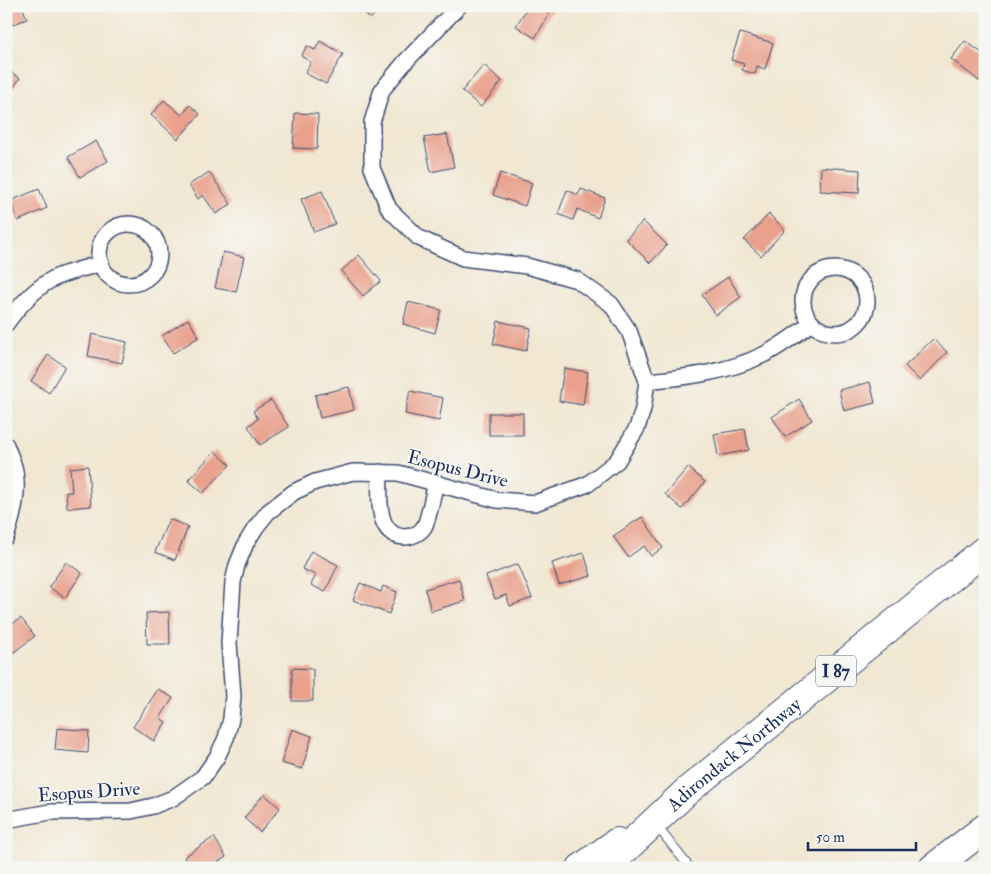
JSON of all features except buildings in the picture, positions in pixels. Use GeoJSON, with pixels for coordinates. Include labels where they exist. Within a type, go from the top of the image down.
{"type":"FeatureCollection","features":[{"type":"Feature","properties":{"kind":"highway","name":"Adirondack Northway"},"geometry":{"type":"LineString","coordinates":[[605,868],[687,792],[985,550]]}},
{"type":"Feature","properties":{"kind":"highway"},"geometry":{"type":"LineString","coordinates":[[581,868],[687,792]]}},
{"type":"Feature","properties":{"kind":"highway"},"geometry":{"type":"LineString","coordinates":[[933,868],[985,828]]}},
{"type":"Feature","properties":{"kind":"street","name":"Esopus Drive"},"geometry":{"type":"LineString","coordinates":[[6,820],[50,812],[131,811],[153,806],[173,798],[203,776],[217,757],[226,738],[231,719],[232,696],[229,643],[237,565],[246,543],[256,527],[268,512],[294,492],[315,482],[353,472],[398,472],[497,500],[536,503],[588,484],[617,461],[637,428],[643,409],[647,381],[629,332],[611,304],[577,280],[527,266],[463,258],[419,238],[389,209],[372,168],[372,122],[382,90],[406,61],[459,6]]}},
{"type":"Feature","properties":{"kind":"street"},"geometry":{"type":"LineString","coordinates":[[6,324],[18,307],[42,285],[57,277],[101,263]]}},
{"type":"Feature","properties":{"kind":"street"},"geometry":{"type":"LineString","coordinates":[[832,268],[848,271],[860,280],[866,292],[867,304],[861,319],[856,325],[841,332],[833,333],[826,332],[812,324],[807,317],[802,301],[803,293],[811,279],[824,270],[832,268]]}},
{"type":"Feature","properties":{"kind":"street"},"geometry":{"type":"LineString","coordinates":[[647,381],[694,376],[734,367],[765,355],[812,324]]}},
{"type":"Feature","properties":{"kind":"street"},"geometry":{"type":"LineString","coordinates":[[6,445],[15,471],[16,489],[15,506],[6,537]]}},
{"type":"Feature","properties":{"kind":"street"},"geometry":{"type":"LineString","coordinates":[[380,472],[379,511],[383,522],[393,533],[402,537],[417,534],[424,526],[436,482]]}},
{"type":"Feature","properties":{"kind":"lane"},"geometry":{"type":"LineString","coordinates":[[654,824],[690,868]]}}]}
